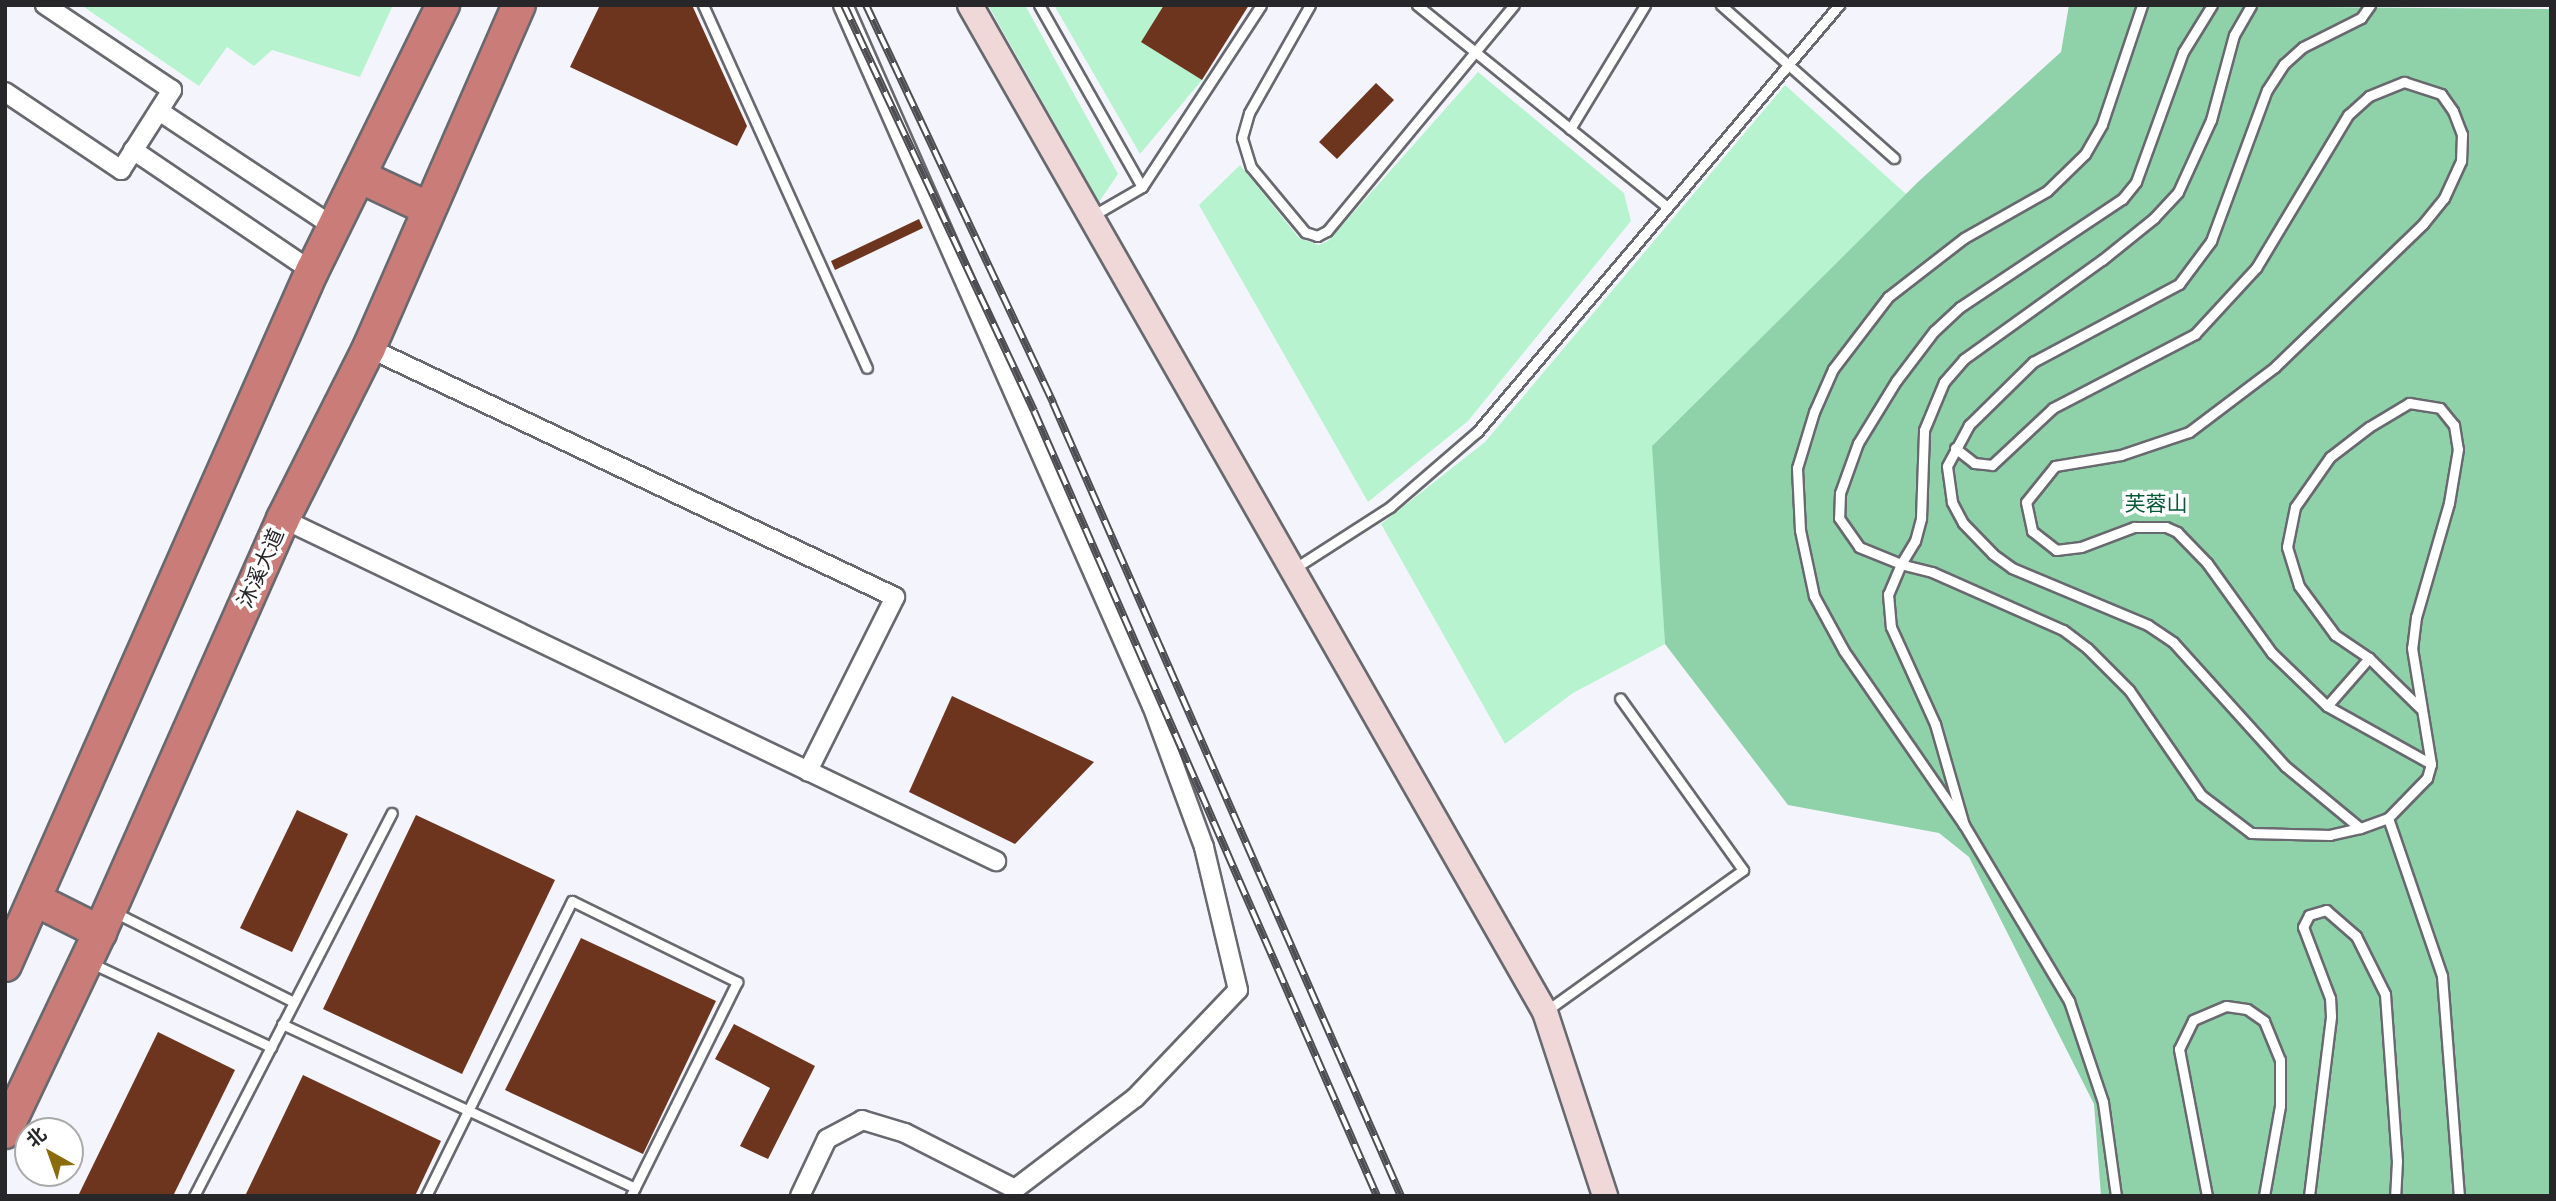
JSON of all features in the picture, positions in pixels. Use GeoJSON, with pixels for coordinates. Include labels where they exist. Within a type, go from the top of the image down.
{"type":"FeatureCollection","features":[{"type":"Feature","properties":{"kind":"highway"},"geometry":{"type":"LineString","coordinates":[[5,965],[312,271],[443,5]]}},
{"type":"Feature","properties":{"kind":"highway","name":"沐溪大道"},"geometry":{"type":"LineString","coordinates":[[5,1132],[87,961],[283,519],[369,348],[519,5]]}},
{"type":"Feature","properties":{"kind":"highway"},"geometry":{"type":"LineString","coordinates":[[359,176],[429,209]]}},
{"type":"Feature","properties":{"kind":"highway"},"geometry":{"type":"LineString","coordinates":[[36,900],[104,921]]}},
{"type":"Feature","properties":{"kind":"main road"},"geometry":{"type":"LineString","coordinates":[[970,5],[1545,1012],[1605,1196]]}},
{"type":"Feature","properties":{"kind":"street"},"geometry":{"type":"LineString","coordinates":[[5,92],[121,170],[172,90],[45,5]]}},
{"type":"Feature","properties":{"kind":"street"},"geometry":{"type":"LineString","coordinates":[[800,1196],[827,1139],[862,1120],[905,1133],[1015,1189],[1135,1098],[1238,990],[1204,847],[1152,706],[843,5]]}},
{"type":"Feature","properties":{"kind":"street"},"geometry":{"type":"LineString","coordinates":[[159,111],[334,227]]}},
{"type":"Feature","properties":{"kind":"street"},"geometry":{"type":"LineString","coordinates":[[133,150],[312,271]]}},
{"type":"Feature","properties":{"kind":"street"},"geometry":{"type":"LineString","coordinates":[[369,348],[895,597],[808,771]]}},
{"type":"Feature","properties":{"kind":"street"},"geometry":{"type":"LineString","coordinates":[[283,519],[996,861]]}},
{"type":"Feature","properties":{"kind":"lane"},"geometry":{"type":"LineString","coordinates":[[703,5],[867,368]]}},
{"type":"Feature","properties":{"kind":"lane"},"geometry":{"type":"LineString","coordinates":[[1039,5],[1142,187]]}},
{"type":"Feature","properties":{"kind":"lane"},"geometry":{"type":"LineString","coordinates":[[1090,217],[1142,187],[1261,5]]}},
{"type":"Feature","properties":{"kind":"lane"},"geometry":{"type":"LineString","coordinates":[[1310,5],[1249,113],[1242,138],[1251,167],[1310,234],[1327,231],[1477,54],[1514,5]]}},
{"type":"Feature","properties":{"kind":"lane"},"geometry":{"type":"LineString","coordinates":[[1418,5],[1666,206]]}},
{"type":"Feature","properties":{"kind":"lane"},"geometry":{"type":"LineString","coordinates":[[1570,129],[1645,5]]}},
{"type":"Feature","properties":{"kind":"lane"},"geometry":{"type":"LineString","coordinates":[[1721,5],[1894,158]]}},
{"type":"Feature","properties":{"kind":"lane"},"geometry":{"type":"LineString","coordinates":[[1291,570],[1390,507],[1477,432],[1839,5]]}},
{"type":"Feature","properties":{"kind":"lane"},"geometry":{"type":"LineString","coordinates":[[2116,1196],[2104,1102],[2069,1001],[1964,825],[1844,651],[1814,596],[1800,530],[1797,468],[1814,412],[1833,369],[1888,297],[1964,238],[2047,191],[2085,154],[2102,124],[2142,5]]}},
{"type":"Feature","properties":{"kind":"lane"},"geometry":{"type":"LineString","coordinates":[[2212,5],[2183,52],[2136,182],[2122,199],[1970,300],[1934,331],[1912,356],[1857,443],[1844,474],[1839,518],[1859,547],[1901,564],[1933,572],[2063,630],[2129,690],[2201,795],[2251,832],[2330,835],[2388,818],[2419,790],[2431,764],[2420,708],[2413,648],[2416,617],[2449,503],[2458,449],[2454,425],[2430,404],[2399,408],[2330,457],[2303,490],[2290,525],[2291,569],[2309,604],[2336,635],[2369,658],[2420,708]]}},
{"type":"Feature","properties":{"kind":"lane"},"geometry":{"type":"LineString","coordinates":[[1964,825],[1935,724],[1891,627],[1888,594],[1921,518],[1924,430],[1944,382],[1992,336],[2102,260],[2154,218],[2178,192],[2211,120],[2235,35],[2252,5]]}},
{"type":"Feature","properties":{"kind":"lane"},"geometry":{"type":"LineString","coordinates":[[2360,828],[2292,773],[2173,642],[2148,625],[2012,568],[1993,554],[1963,523],[1952,502],[1947,466],[1955,448],[1986,404],[2033,362],[2179,284],[2211,241],[2262,102],[2284,64],[2304,47],[2361,18],[2370,5]]}},
{"type":"Feature","properties":{"kind":"lane"},"geometry":{"type":"LineString","coordinates":[[1955,448],[1974,463],[1992,465],[2053,408],[2194,334],[2256,268],[2348,115],[2386,86],[2404,82],[2441,94],[2462,134],[2461,161],[2456,179],[2423,224],[2275,367],[2215,415],[2161,444],[2055,466],[2026,502],[2032,531],[2056,550],[2081,547],[2134,527],[2166,527],[2177,532],[2207,563],[2272,653],[2327,706],[2431,764]]}},
{"type":"Feature","properties":{"kind":"lane"},"geometry":{"type":"LineString","coordinates":[[2327,706],[2369,658]]}},
{"type":"Feature","properties":{"kind":"lane"},"geometry":{"type":"LineString","coordinates":[[1545,1012],[1743,870],[1620,698]]}},
{"type":"Feature","properties":{"kind":"lane"},"geometry":{"type":"LineString","coordinates":[[194,1196],[392,813]]}},
{"type":"Feature","properties":{"kind":"lane"},"geometry":{"type":"LineString","coordinates":[[2388,818],[2442,976],[2459,1196]]}},
{"type":"Feature","properties":{"kind":"lane"},"geometry":{"type":"LineString","coordinates":[[282,1024],[468,1111],[633,1192],[737,982],[572,901],[468,1111],[426,1196]]}},
{"type":"Feature","properties":{"kind":"lane"},"geometry":{"type":"LineString","coordinates":[[2309,1196],[2331,1016],[2330,998],[2303,927],[2309,915],[2326,910],[2357,936],[2385,994],[2397,1161],[2395,1196]]}},
{"type":"Feature","properties":{"kind":"lane"},"geometry":{"type":"LineString","coordinates":[[104,921],[294,1002]]}},
{"type":"Feature","properties":{"kind":"lane"},"geometry":{"type":"LineString","coordinates":[[87,961],[271,1047]]}},
{"type":"Feature","properties":{"kind":"lane"},"geometry":{"type":"LineString","coordinates":[[2207,1196],[2179,1049],[2193,1020],[2226,1006],[2247,1009],[2264,1021],[2280,1060],[2280,1106],[2264,1196]]}},
{"type":"Feature","properties":{"kind":"green space"},"geometry":{"type":"Polygon","coordinates":[[[81,5],[393,5],[360,77],[272,50],[254,66],[227,47],[199,86],[81,5]]]}},
{"type":"Feature","properties":{"kind":"green space"},"geometry":{"type":"Polygon","coordinates":[[[988,5],[1025,5],[1118,174],[1099,202],[988,5]]]}},
{"type":"Feature","properties":{"kind":"green space"},"geometry":{"type":"Polygon","coordinates":[[[1054,5],[1164,5],[1142,42],[1202,80],[1140,154],[1054,5]]]}},
{"type":"Feature","properties":{"kind":"green space","name":"芙蓉山"},"geometry":{"type":"Polygon","coordinates":[[[2069,5],[2551,9],[2551,1196],[2101,1196],[2094,1104],[1969,857],[1939,833],[1788,805],[1665,644],[1652,446],[1918,182],[2061,52],[2069,5]]]}},
{"type":"Feature","properties":{"kind":"green space"},"geometry":{"type":"Polygon","coordinates":[[[1478,72],[1624,193],[1631,221],[1468,421],[1368,502],[1199,205],[1240,165],[1299,238],[1319,245],[1328,241],[1478,72]]]}},
{"type":"Feature","properties":{"kind":"green space"},"geometry":{"type":"Polygon","coordinates":[[[1785,85],[1906,194],[1653,445],[1665,644],[1573,693],[1505,744],[1381,524],[1485,442],[1785,85]]]}},
{"type":"Feature","properties":{"kind":"building"},"geometry":{"type":"Polygon","coordinates":[[[600,5],[692,5],[747,126],[737,146],[570,67],[600,5]]]}},
{"type":"Feature","properties":{"kind":"building"},"geometry":{"type":"Polygon","coordinates":[[[1164,5],[1249,5],[1202,80],[1141,42],[1164,5]]]}},
{"type":"Feature","properties":{"kind":"building"},"geometry":{"type":"Polygon","coordinates":[[[1376,83],[1394,100],[1337,159],[1319,142],[1376,83]]]}},
{"type":"Feature","properties":{"kind":"building"},"geometry":{"type":"Polygon","coordinates":[[[919,219],[923,228],[835,270],[831,261],[919,219]]]}},
{"type":"Feature","properties":{"kind":"building"},"geometry":{"type":"Polygon","coordinates":[[[952,696],[1094,762],[1015,844],[909,792],[952,696]]]}},
{"type":"Feature","properties":{"kind":"building"},"geometry":{"type":"Polygon","coordinates":[[[297,810],[348,834],[292,952],[240,928],[297,810]]]}},
{"type":"Feature","properties":{"kind":"building"},"geometry":{"type":"Polygon","coordinates":[[[416,815],[555,880],[462,1074],[323,1009],[416,815]]]}},
{"type":"Feature","properties":{"kind":"building"},"geometry":{"type":"Polygon","coordinates":[[[581,938],[716,1001],[643,1154],[505,1090],[581,938]]]}},
{"type":"Feature","properties":{"kind":"building"},"geometry":{"type":"Polygon","coordinates":[[[734,1024],[815,1066],[768,1159],[740,1146],[770,1088],[715,1059],[734,1024]]]}},
{"type":"Feature","properties":{"kind":"building"},"geometry":{"type":"Polygon","coordinates":[[[158,1032],[235,1070],[173,1196],[78,1196],[158,1032]]]}},
{"type":"Feature","properties":{"kind":"building"},"geometry":{"type":"Polygon","coordinates":[[[303,1075],[441,1141],[415,1196],[245,1196],[303,1075]]]}},
{"type":"Feature","properties":{"kind":"railway"},"geometry":{"type":"LineString","coordinates":[[844,5],[1034,411],[1377,1196]]}},
{"type":"Feature","properties":{"kind":"railway"},"geometry":{"type":"LineString","coordinates":[[866,5],[1053,403],[1401,1196]]}}]}
